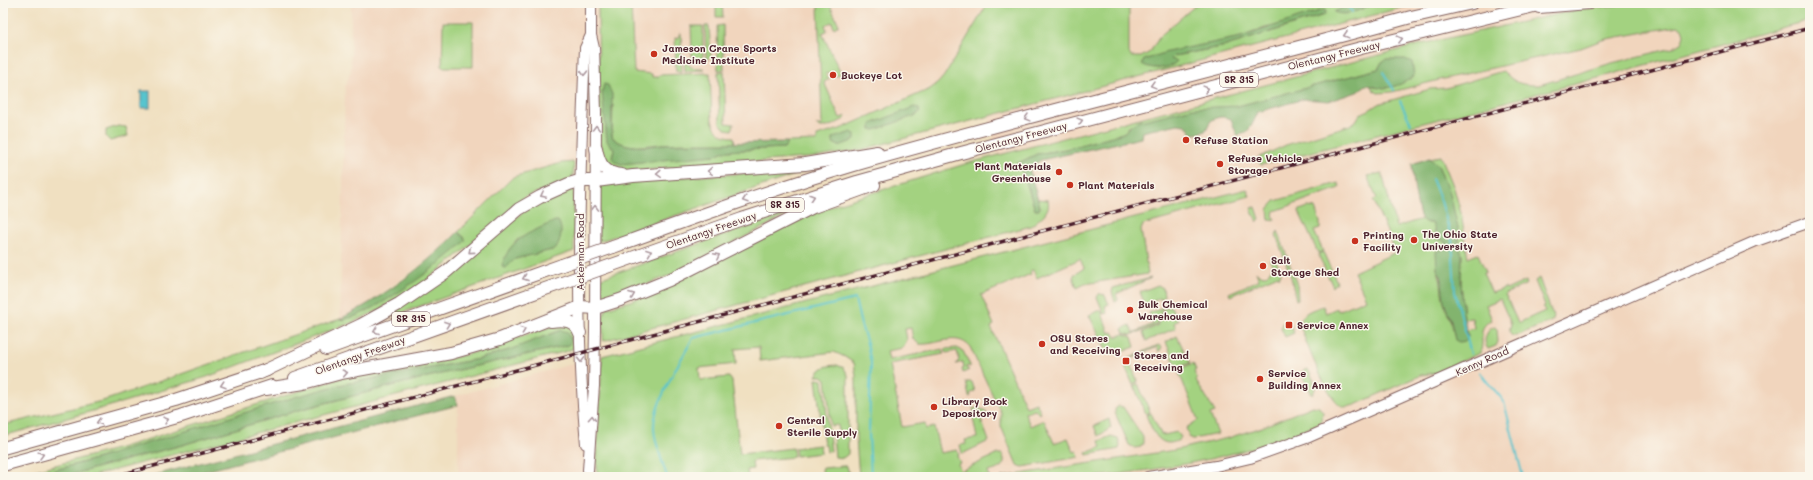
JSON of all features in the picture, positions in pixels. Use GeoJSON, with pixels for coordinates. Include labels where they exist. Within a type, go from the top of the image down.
{"type":"FeatureCollection","features":[{"type":"Feature","properties":{"kind":"highway"},"geometry":{"type":"LineString","coordinates":[[1411,17],[1459,3]]}},
{"type":"Feature","properties":{"kind":"highway","name":"Olentangy Freeway"},"geometry":{"type":"LineString","coordinates":[[3,448],[176,400],[260,373],[737,203],[852,166],[957,136],[1411,17],[1472,3]]}},
{"type":"Feature","properties":{"kind":"highway","name":"Olentangy Freeway"},"geometry":{"type":"LineString","coordinates":[[3,465],[181,416],[266,389],[742,219],[857,182],[961,153],[1361,48],[1546,3]]}},
{"type":"Feature","properties":{"kind":"highway"},"geometry":{"type":"LineString","coordinates":[[1518,9],[1589,3]]}},
{"type":"Feature","properties":{"kind":"highway"},"geometry":{"type":"LineString","coordinates":[[260,373],[361,325],[399,304],[446,272],[519,209],[555,190],[580,181],[596,181],[633,176],[805,164],[957,136]]}},
{"type":"Feature","properties":{"kind":"highway"},"geometry":{"type":"LineString","coordinates":[[596,148],[601,166],[607,171],[620,175],[633,176]]}},
{"type":"Feature","properties":{"kind":"highway"},"geometry":{"type":"LineString","coordinates":[[266,389],[304,383],[341,373],[451,353],[500,339],[580,307],[595,308],[669,280],[813,208],[961,153]]}},
{"type":"Feature","properties":{"kind":"highway"},"geometry":{"type":"LineString","coordinates":[[546,321],[567,320],[578,328],[580,333]]}},
{"type":"Feature","properties":{"kind":"main road","name":"Ackerman Road"},"geometry":{"type":"LineString","coordinates":[[588,474],[594,386],[596,181],[594,48],[591,35],[591,3]]}},
{"type":"Feature","properties":{"kind":"main road","name":"Ackerman Road"},"geometry":{"type":"LineString","coordinates":[[588,474],[583,420],[580,333],[580,181],[585,48],[591,35]]}},
{"type":"Feature","properties":{"kind":"main road","name":"Kenny Road"},"geometry":{"type":"LineString","coordinates":[[1148,477],[1216,466],[1250,458],[1295,442],[1756,241],[1810,222]]}},
{"type":"Feature","properties":{"kind":"shaded area","name":"The Ohio State University"},"geometry":{"type":"Polygon","coordinates":[[[351,3],[1810,3],[1810,477],[859,477],[856,439],[856,376],[844,297],[1021,252],[985,100],[776,153],[562,163],[513,177],[438,252],[363,307],[340,319],[345,87],[351,70],[351,3]]]}},
{"type":"Feature","properties":{"kind":"shaded area"},"geometry":{"type":"Polygon","coordinates":[[[602,356],[601,395],[597,434],[597,477],[458,477],[458,406],[455,396],[602,356]]]}},
{"type":"Feature","properties":{"kind":"green space"},"geometry":{"type":"Polygon","coordinates":[[[598,3],[631,3],[634,72],[652,74],[652,77],[659,77],[659,75],[710,73],[712,120],[715,128],[720,133],[726,136],[734,137],[735,143],[680,143],[638,146],[626,145],[614,139],[612,136],[613,105],[608,142],[614,149],[612,156],[658,159],[715,155],[724,151],[784,148],[788,142],[817,141],[817,136],[840,129],[930,89],[944,76],[988,3],[1129,3],[1129,53],[1131,57],[1141,57],[1150,52],[1160,36],[1198,3],[1341,3],[1345,13],[1350,12],[1344,3],[1420,3],[860,150],[819,157],[618,172],[604,166],[599,139],[598,3]],[[1324,15],[1265,28],[1241,37],[1144,60],[1158,69],[1174,56],[1226,46],[1324,15]]]}},
{"type":"Feature","properties":{"kind":"green space"},"geometry":{"type":"Polygon","coordinates":[[[716,3],[722,3],[723,17],[716,17],[716,3]]]}},
{"type":"Feature","properties":{"kind":"green space"},"geometry":{"type":"Polygon","coordinates":[[[818,3],[829,3],[839,25],[834,28],[832,22],[825,25],[827,31],[822,33],[841,74],[836,76],[833,71],[826,74],[829,79],[824,82],[840,118],[846,116],[845,119],[828,127],[818,127],[816,125],[822,125],[818,3]]]}},
{"type":"Feature","properties":{"kind":"green space"},"geometry":{"type":"Polygon","coordinates":[[[1341,3],[1376,3],[1350,13],[1339,14],[1334,12],[1342,8],[1341,3]]]}},
{"type":"Feature","properties":{"kind":"green space"},"geometry":{"type":"Polygon","coordinates":[[[1641,3],[1810,3],[1810,20],[1598,78],[1261,165],[1258,158],[1286,145],[1350,125],[1356,121],[1360,114],[1378,104],[1430,89],[1446,88],[1503,71],[1519,83],[1539,85],[1612,63],[1673,48],[1682,42],[1684,34],[1682,28],[1678,26],[1602,40],[1581,48],[1392,92],[1378,93],[1373,90],[1370,85],[1376,88],[1382,62],[1378,69],[1238,106],[1130,125],[1123,133],[1066,149],[1037,154],[1015,165],[1023,172],[1035,209],[1040,207],[1038,199],[1048,200],[1048,208],[1031,226],[603,341],[603,316],[607,308],[646,296],[801,218],[837,204],[965,164],[1421,44],[1581,9],[1641,3]]]}},
{"type":"Feature","properties":{"kind":"green space"},"geometry":{"type":"Polygon","coordinates":[[[1325,10],[1326,12],[1324,15],[1226,46],[1174,56],[1171,59],[1177,61],[1170,66],[1155,68],[1142,64],[1144,60],[1167,52],[1241,37],[1325,10]]]}},
{"type":"Feature","properties":{"kind":"green space"},"geometry":{"type":"Polygon","coordinates":[[[443,22],[473,22],[473,67],[442,67],[443,22]]]}},
{"type":"Feature","properties":{"kind":"green space"},"geometry":{"type":"Polygon","coordinates":[[[723,25],[724,70],[718,70],[717,26],[723,25]]]}},
{"type":"Feature","properties":{"kind":"green space"},"geometry":{"type":"Polygon","coordinates":[[[691,26],[703,26],[703,60],[694,60],[692,56],[691,26]]]}},
{"type":"Feature","properties":{"kind":"green space"},"geometry":{"type":"Polygon","coordinates":[[[705,26],[709,26],[711,56],[708,59],[706,58],[705,26]]]}},
{"type":"Feature","properties":{"kind":"green space"},"geometry":{"type":"Polygon","coordinates":[[[681,33],[682,71],[676,71],[675,38],[679,37],[679,34],[681,33]]]}},
{"type":"Feature","properties":{"kind":"green space"},"geometry":{"type":"Polygon","coordinates":[[[684,56],[691,67],[703,68],[704,70],[685,71],[684,56]]]}},
{"type":"Feature","properties":{"kind":"green space"},"geometry":{"type":"Polygon","coordinates":[[[1386,59],[1405,59],[1412,62],[1414,76],[1402,84],[1393,87],[1379,88],[1366,85],[1357,92],[1329,101],[1304,99],[1258,112],[1248,130],[1245,133],[1237,135],[1231,119],[1220,117],[1212,120],[1205,131],[1199,133],[1192,134],[1186,125],[1178,124],[1142,132],[1141,138],[1041,160],[1029,168],[1040,207],[1039,210],[1035,210],[1023,172],[1014,165],[1037,154],[1066,149],[1123,133],[1136,122],[1193,108],[1238,106],[1378,69],[1382,62],[1386,59]]]}},
{"type":"Feature","properties":{"kind":"green space"},"geometry":{"type":"Polygon","coordinates":[[[718,72],[724,72],[726,123],[734,124],[732,130],[725,129],[720,123],[718,72]]]}},
{"type":"Feature","properties":{"kind":"green space"},"geometry":{"type":"Polygon","coordinates":[[[604,84],[608,85],[612,94],[612,136],[619,142],[631,146],[650,146],[662,144],[788,142],[784,148],[724,151],[715,155],[621,164],[612,158],[614,149],[607,141],[602,92],[604,84]]]}},
{"type":"Feature","properties":{"kind":"green space"},"geometry":{"type":"Polygon","coordinates":[[[914,107],[918,108],[920,111],[917,115],[875,130],[871,129],[871,124],[914,107]]]}},
{"type":"Feature","properties":{"kind":"green space"},"geometry":{"type":"Polygon","coordinates":[[[118,126],[126,127],[128,136],[110,141],[106,137],[106,130],[118,126]]]}},
{"type":"Feature","properties":{"kind":"green space"},"geometry":{"type":"Polygon","coordinates":[[[852,132],[855,135],[855,140],[839,146],[833,143],[833,138],[852,132]]]}},
{"type":"Feature","properties":{"kind":"green space"},"geometry":{"type":"Polygon","coordinates":[[[1441,156],[1454,188],[1461,213],[1468,258],[1478,254],[1486,272],[1483,273],[1492,293],[1505,288],[1506,290],[1526,281],[1527,284],[1505,294],[1518,323],[1545,311],[1543,307],[1545,306],[1535,281],[1539,278],[1553,316],[1552,321],[1516,336],[1512,336],[1509,332],[1511,324],[1500,299],[1486,305],[1492,320],[1487,323],[1482,330],[1482,348],[1480,353],[1436,373],[1421,375],[1355,405],[1347,407],[1342,406],[1330,393],[1324,382],[1300,326],[1304,315],[1311,310],[1323,306],[1326,313],[1337,308],[1338,311],[1366,299],[1354,272],[1396,252],[1373,200],[1377,199],[1367,176],[1382,173],[1396,227],[1422,219],[1427,223],[1432,223],[1435,229],[1435,234],[1446,243],[1437,269],[1440,277],[1444,303],[1455,339],[1468,337],[1467,330],[1474,328],[1472,318],[1464,319],[1461,282],[1462,255],[1459,246],[1459,232],[1448,187],[1438,165],[1429,158],[1441,156]]]}},
{"type":"Feature","properties":{"kind":"green space"},"geometry":{"type":"Polygon","coordinates":[[[1429,158],[1438,165],[1444,181],[1448,186],[1459,232],[1459,246],[1462,255],[1461,282],[1464,319],[1468,337],[1466,341],[1459,342],[1455,340],[1451,321],[1444,302],[1441,276],[1437,269],[1436,251],[1445,249],[1446,243],[1442,240],[1436,239],[1435,229],[1432,223],[1423,220],[1419,214],[1412,164],[1429,158]]]}},
{"type":"Feature","properties":{"kind":"green space"},"geometry":{"type":"Polygon","coordinates":[[[574,162],[573,176],[570,180],[525,197],[467,248],[423,283],[377,311],[351,323],[207,377],[3,436],[3,425],[106,400],[340,319],[345,320],[465,238],[458,232],[513,177],[561,163],[574,162]]]}},
{"type":"Feature","properties":{"kind":"green space"},"geometry":{"type":"Polygon","coordinates":[[[802,170],[803,172],[598,242],[599,185],[601,182],[802,170]]]}},
{"type":"Feature","properties":{"kind":"green space"},"geometry":{"type":"Polygon","coordinates":[[[1338,183],[1340,186],[1339,188],[1275,211],[1273,215],[1275,220],[1269,219],[1268,209],[1275,201],[1338,183]]]}},
{"type":"Feature","properties":{"kind":"green space"},"geometry":{"type":"Polygon","coordinates":[[[572,189],[574,190],[574,251],[384,319],[383,317],[530,207],[572,189]],[[518,239],[508,251],[515,259],[556,249],[518,239]]]}},
{"type":"Feature","properties":{"kind":"green space"},"geometry":{"type":"Polygon","coordinates":[[[1247,189],[1250,196],[1143,225],[1141,230],[1148,274],[1085,284],[1077,288],[1073,276],[1084,268],[1080,259],[1037,278],[1033,270],[1030,271],[1031,274],[981,295],[994,325],[991,327],[1026,407],[1036,403],[1041,413],[1040,414],[1035,410],[1025,413],[1030,426],[1044,420],[1054,443],[1068,438],[1074,452],[1077,451],[1079,457],[1023,467],[1017,465],[1001,426],[1001,413],[970,347],[959,340],[946,340],[919,344],[913,339],[911,328],[905,329],[907,340],[903,348],[887,351],[889,360],[943,349],[944,354],[890,364],[902,427],[925,423],[926,429],[934,427],[940,453],[957,450],[959,455],[957,456],[960,463],[958,464],[961,471],[998,454],[1002,454],[1004,458],[1003,464],[998,469],[988,472],[989,477],[859,477],[856,439],[856,376],[854,363],[834,352],[760,361],[759,347],[735,349],[736,364],[699,368],[700,380],[729,377],[732,381],[740,454],[793,448],[794,457],[752,461],[753,469],[747,470],[748,477],[597,477],[597,446],[602,356],[1247,189]]]}},
{"type":"Feature","properties":{"kind":"green space"},"geometry":{"type":"Polygon","coordinates":[[[1256,207],[1260,219],[1257,222],[1251,208],[1256,207]]]}},
{"type":"Feature","properties":{"kind":"green space"},"geometry":{"type":"Polygon","coordinates":[[[1308,207],[1315,208],[1320,222],[1320,229],[1314,231],[1323,251],[1318,253],[1299,212],[1300,210],[1308,207]]]}},
{"type":"Feature","properties":{"kind":"green space"},"geometry":{"type":"Polygon","coordinates":[[[790,212],[791,213],[671,275],[605,300],[601,299],[599,296],[599,279],[790,212]]]}},
{"type":"Feature","properties":{"kind":"green space"},"geometry":{"type":"Polygon","coordinates":[[[558,221],[561,228],[560,239],[556,249],[515,259],[506,268],[502,267],[506,255],[515,243],[527,234],[558,221]]]}},
{"type":"Feature","properties":{"kind":"green space"},"geometry":{"type":"Polygon","coordinates":[[[1278,231],[1297,285],[1298,299],[1296,300],[1291,277],[1276,235],[1278,231]]]}},
{"type":"Feature","properties":{"kind":"green space"},"geometry":{"type":"Polygon","coordinates":[[[458,232],[465,238],[465,241],[442,261],[385,301],[351,318],[340,319],[371,302],[417,269],[458,232]]]}},
{"type":"Feature","properties":{"kind":"green space"},"geometry":{"type":"Polygon","coordinates":[[[1323,252],[1337,282],[1333,287],[1318,254],[1323,252]]]}},
{"type":"Feature","properties":{"kind":"green space"},"geometry":{"type":"Polygon","coordinates":[[[1275,258],[1281,273],[1279,278],[1278,275],[1230,296],[1229,293],[1259,280],[1256,272],[1263,276],[1268,274],[1273,267],[1270,260],[1275,258]]]}},
{"type":"Feature","properties":{"kind":"green space"},"geometry":{"type":"Polygon","coordinates":[[[1151,278],[1116,294],[1118,300],[1115,302],[1112,292],[1113,288],[1151,278]]]}},
{"type":"Feature","properties":{"kind":"green space"},"geometry":{"type":"Polygon","coordinates":[[[1158,285],[1163,288],[1164,296],[1161,300],[1160,298],[1145,305],[1140,292],[1158,285]]]}},
{"type":"Feature","properties":{"kind":"green space"},"geometry":{"type":"Polygon","coordinates":[[[1100,293],[1102,295],[1104,294],[1109,304],[1105,306],[1107,313],[1104,314],[1097,297],[1100,293]]]}},
{"type":"Feature","properties":{"kind":"green space"},"geometry":{"type":"Polygon","coordinates":[[[1163,307],[1156,325],[1131,335],[1124,333],[1122,329],[1130,325],[1133,333],[1153,324],[1149,313],[1163,307]]]}},
{"type":"Feature","properties":{"kind":"green space"},"geometry":{"type":"Polygon","coordinates":[[[1165,307],[1171,307],[1178,320],[1174,323],[1176,328],[1146,341],[1143,332],[1157,326],[1165,307]]]}},
{"type":"Feature","properties":{"kind":"green space"},"geometry":{"type":"Polygon","coordinates":[[[1101,310],[1109,333],[1113,332],[1116,337],[1123,334],[1132,337],[1135,347],[1116,354],[1106,350],[1089,315],[1101,310]]]}},
{"type":"Feature","properties":{"kind":"green space"},"geometry":{"type":"Polygon","coordinates":[[[1288,322],[1294,333],[1285,337],[1281,328],[1282,323],[1288,322]]]}},
{"type":"Feature","properties":{"kind":"green space"},"geometry":{"type":"Polygon","coordinates":[[[567,323],[574,333],[574,348],[567,351],[88,477],[62,477],[182,445],[306,408],[423,378],[569,345],[509,350],[479,359],[339,385],[99,458],[29,477],[10,477],[120,448],[344,377],[443,360],[476,352],[558,324],[567,323]]]}},
{"type":"Feature","properties":{"kind":"green space"},"geometry":{"type":"Polygon","coordinates":[[[1495,327],[1497,329],[1498,342],[1496,346],[1488,349],[1485,339],[1489,330],[1495,327]]]}},
{"type":"Feature","properties":{"kind":"green space"},"geometry":{"type":"Polygon","coordinates":[[[561,330],[567,332],[571,341],[569,345],[423,378],[306,408],[182,445],[62,477],[29,477],[99,458],[298,396],[339,385],[479,359],[509,350],[561,330]]]}},
{"type":"Feature","properties":{"kind":"green space"},"geometry":{"type":"Polygon","coordinates":[[[1177,336],[1190,363],[1177,368],[1166,342],[1177,336]]]}},
{"type":"Feature","properties":{"kind":"green space"},"geometry":{"type":"Polygon","coordinates":[[[1158,345],[1162,347],[1159,352],[1157,347],[1129,360],[1138,382],[1133,385],[1125,366],[1126,360],[1158,345]]]}},
{"type":"Feature","properties":{"kind":"green space"},"geometry":{"type":"Polygon","coordinates":[[[957,348],[963,351],[970,365],[970,367],[967,366],[966,368],[969,370],[963,373],[963,362],[956,364],[959,360],[957,351],[946,353],[945,349],[957,348]]]}},
{"type":"Feature","properties":{"kind":"green space"},"geometry":{"type":"Polygon","coordinates":[[[1193,363],[1196,370],[1194,371],[1196,381],[1215,412],[1210,414],[1218,434],[1193,439],[1189,437],[1186,428],[1198,420],[1178,370],[1193,363]]]}},
{"type":"Feature","properties":{"kind":"green space"},"geometry":{"type":"Polygon","coordinates":[[[837,365],[844,368],[848,375],[848,454],[843,458],[835,457],[833,436],[839,434],[838,425],[831,426],[826,379],[822,376],[816,376],[822,368],[837,365]]]}},
{"type":"Feature","properties":{"kind":"green space"},"geometry":{"type":"Polygon","coordinates":[[[1308,369],[1315,385],[1312,395],[1301,372],[1308,369]]]}},
{"type":"Feature","properties":{"kind":"green space"},"geometry":{"type":"Polygon","coordinates":[[[816,379],[823,380],[831,451],[827,452],[826,445],[824,445],[816,379]]]}},
{"type":"Feature","properties":{"kind":"green space"},"geometry":{"type":"Polygon","coordinates":[[[966,382],[972,382],[975,391],[970,394],[971,396],[969,397],[966,382]]]}},
{"type":"Feature","properties":{"kind":"green space"},"geometry":{"type":"Polygon","coordinates":[[[1138,384],[1150,412],[1146,414],[1134,386],[1138,384]]]}},
{"type":"Feature","properties":{"kind":"green space"},"geometry":{"type":"Polygon","coordinates":[[[455,396],[458,405],[183,477],[147,477],[455,396]]]}},
{"type":"Feature","properties":{"kind":"green space"},"geometry":{"type":"Polygon","coordinates":[[[1119,406],[1123,407],[1143,437],[1141,447],[1135,448],[1129,445],[1115,413],[1115,409],[1119,406]]]}},
{"type":"Feature","properties":{"kind":"green space"},"geometry":{"type":"Polygon","coordinates":[[[1313,406],[1319,407],[1323,412],[1322,421],[1318,424],[1264,445],[1207,460],[1150,470],[1081,478],[1001,477],[1175,450],[1228,438],[1262,427],[1313,406]]]}},
{"type":"Feature","properties":{"kind":"green space"},"geometry":{"type":"Polygon","coordinates":[[[973,408],[985,410],[988,417],[983,419],[980,412],[974,413],[973,408]]]}},
{"type":"Feature","properties":{"kind":"green space"},"geometry":{"type":"Polygon","coordinates":[[[1151,413],[1161,434],[1164,435],[1177,432],[1181,437],[1179,440],[1172,443],[1161,441],[1154,432],[1146,415],[1151,413]]]}},
{"type":"Feature","properties":{"kind":"green space"},"geometry":{"type":"Polygon","coordinates":[[[979,414],[989,441],[962,454],[960,445],[966,444],[965,440],[977,438],[973,418],[979,414]]]}},
{"type":"Feature","properties":{"kind":"green space"},"geometry":{"type":"Polygon","coordinates":[[[1109,419],[1111,428],[1098,436],[1094,426],[1109,419]]]}},
{"type":"Feature","properties":{"kind":"green space"},"geometry":{"type":"Polygon","coordinates":[[[1111,436],[1118,438],[1120,445],[1119,449],[1087,455],[1086,453],[1101,447],[1099,441],[1111,436]]]}},
{"type":"Feature","properties":{"kind":"green space"},"geometry":{"type":"Polygon","coordinates":[[[820,445],[821,453],[796,456],[795,448],[820,445]]]}},
{"type":"Feature","properties":{"kind":"green space"},"geometry":{"type":"Polygon","coordinates":[[[847,466],[850,477],[823,477],[822,469],[847,466]]]}},
{"type":"Feature","properties":{"kind":"water"},"geometry":{"type":"Polygon","coordinates":[[[141,91],[150,91],[150,108],[141,108],[141,91]]]}},
{"type":"Feature","properties":{"kind":"waterway"},"geometry":{"type":"LineString","coordinates":[[1347,3],[1352,12]]}},
{"type":"Feature","properties":{"kind":"waterway"},"geometry":{"type":"LineString","coordinates":[[1383,72],[1394,90]]}},
{"type":"Feature","properties":{"kind":"waterway"},"geometry":{"type":"LineString","coordinates":[[1400,101],[1411,124]]}},
{"type":"Feature","properties":{"kind":"waterway"},"geometry":{"type":"LineString","coordinates":[[1432,179],[1441,201],[1452,240],[1455,292],[1471,354]]}},
{"type":"Feature","properties":{"kind":"waterway"},"geometry":{"type":"LineString","coordinates":[[667,477],[656,441],[654,429],[655,419],[662,396],[668,383],[693,338],[855,299],[871,363],[869,433],[871,477]]}},
{"type":"Feature","properties":{"kind":"waterway"},"geometry":{"type":"LineString","coordinates":[[1480,372],[1504,402],[1523,477]]}},
{"type":"Feature","properties":{"kind":"railway"},"geometry":{"type":"LineString","coordinates":[[112,477],[1810,28]]}},
{"type":"Feature","properties":{"kind":"place","name":"Jameson Crane Sports Medicine Institute"},"geometry":{"type":"Point","coordinates":[654,54]}},
{"type":"Feature","properties":{"kind":"place","name":"Buckeye Lot"},"geometry":{"type":"Point","coordinates":[833,75]}},
{"type":"Feature","properties":{"kind":"place","name":"Refuse Station"},"geometry":{"type":"Point","coordinates":[1186,140]}},
{"type":"Feature","properties":{"kind":"place","name":"Refuse Vehicle Storage"},"geometry":{"type":"Point","coordinates":[1220,164]}},
{"type":"Feature","properties":{"kind":"place","name":"Plant Materials Greenhouse"},"geometry":{"type":"Point","coordinates":[1059,172]}},
{"type":"Feature","properties":{"kind":"place","name":"Plant Materials"},"geometry":{"type":"Point","coordinates":[1070,185]}},
{"type":"Feature","properties":{"kind":"place","name":"The Ohio State University"},"geometry":{"type":"Point","coordinates":[1414,240]}},
{"type":"Feature","properties":{"kind":"place","name":"Printing Facility"},"geometry":{"type":"Point","coordinates":[1355,241]}},
{"type":"Feature","properties":{"kind":"place","name":"Salt Storage Shed"},"geometry":{"type":"Point","coordinates":[1263,266]}},
{"type":"Feature","properties":{"kind":"place","name":"Bulk Chemical Warehouse"},"geometry":{"type":"Point","coordinates":[1130,310]}},
{"type":"Feature","properties":{"kind":"place","name":"Service Annex"},"geometry":{"type":"Point","coordinates":[1289,325]}},
{"type":"Feature","properties":{"kind":"place","name":"OSU Stores and Receiving"},"geometry":{"type":"Point","coordinates":[1042,344]}},
{"type":"Feature","properties":{"kind":"place","name":"Stores and Receiving"},"geometry":{"type":"Point","coordinates":[1126,361]}},
{"type":"Feature","properties":{"kind":"place","name":"Service Building Annex"},"geometry":{"type":"Point","coordinates":[1260,379]}},
{"type":"Feature","properties":{"kind":"place","name":"Library Book Depository"},"geometry":{"type":"Point","coordinates":[934,407]}},
{"type":"Feature","properties":{"kind":"place","name":"Central Sterile Supply"},"geometry":{"type":"Point","coordinates":[779,426]}}]}
